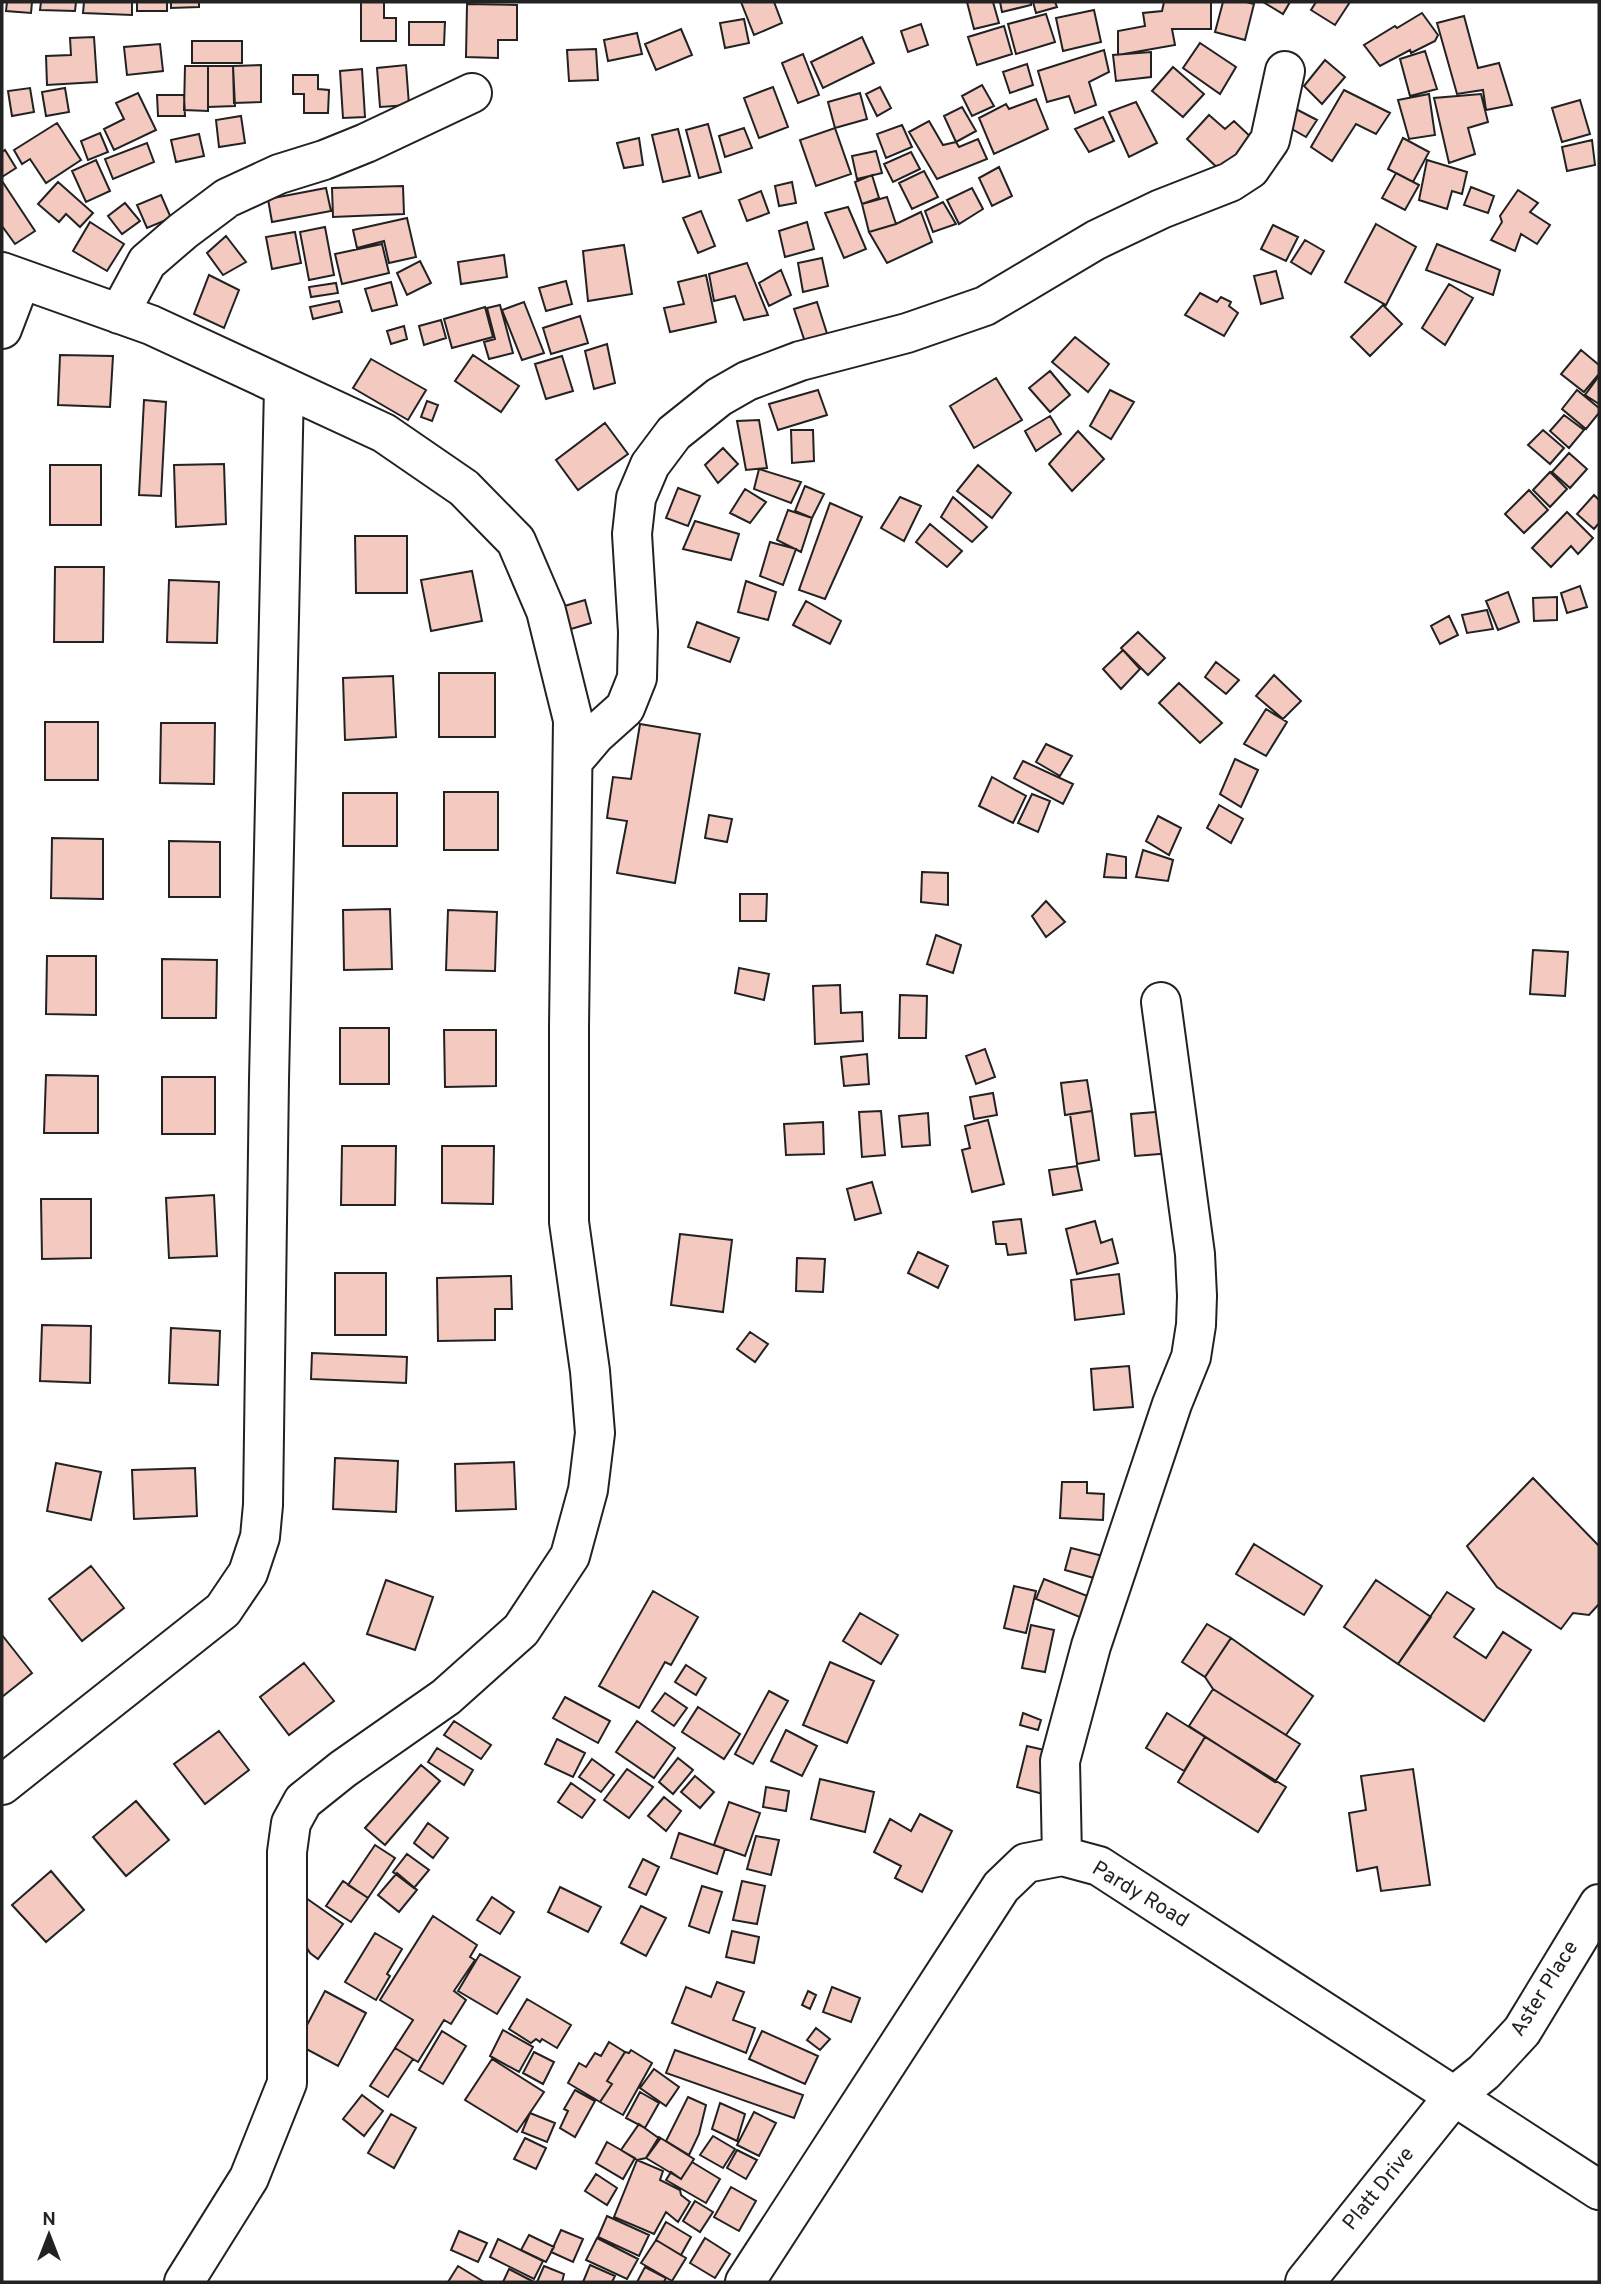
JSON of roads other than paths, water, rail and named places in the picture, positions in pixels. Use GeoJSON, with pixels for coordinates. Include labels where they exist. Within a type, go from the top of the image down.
{"type":"FeatureCollection","features":[{"type":"Feature","properties":{"kind":"street"},"geometry":{"type":"LineString","coordinates":[[573,761],[596,734],[625,708],[637,678],[638,632],[632,534],[636,498],[650,466],[674,433],[719,397],[747,382],[800,361],[907,333],[985,306],[1096,240],[1161,209],[1230,183],[1250,169],[1270,140],[1286,71]]}},
{"type":"Feature","properties":{"kind":"street"},"geometry":{"type":"LineString","coordinates":[[119,314],[147,262],[227,198],[279,174],[366,143],[472,93]]}},
{"type":"Feature","properties":{"kind":"street"},"geometry":{"type":"LineString","coordinates":[[2,329],[11,275],[151,325],[384,433],[464,488],[516,541],[546,611],[573,720],[569,1222],[590,1371],[595,1433],[588,1490],[570,1556],[521,1630],[446,1697],[343,1769],[303,1801],[291,1822],[286,1852],[286,2083],[249,2178],[184,2282]]}},
{"type":"Feature","properties":{"kind":"street"},"geometry":{"type":"LineString","coordinates":[[2,1785],[223,1610],[248,1573],[260,1537],[263,1505],[284,387]]}},
{"type":"Feature","properties":{"kind":"street"},"geometry":{"type":"LineString","coordinates":[[1062,1856],[1060,1761],[1091,1646],[1172,1404],[1191,1357],[1196,1325],[1195,1254],[1161,1002]]}},
{"type":"Feature","properties":{"kind":"street","name":"Pardy Road"},"geometry":{"type":"LineString","coordinates":[[745,2282],[1001,1887],[1026,1863],[1062,1856],[1099,1866],[1599,2190]]}},
{"type":"Feature","properties":{"kind":"street","name":"Aster Place"},"geometry":{"type":"LineString","coordinates":[[1454,2096],[1484,2072],[1522,2031],[1599,1904]]}},
{"type":"Feature","properties":{"kind":"street","name":"Platt Drive"},"geometry":{"type":"LineString","coordinates":[[1305,2282],[1454,2096]]}}]}
